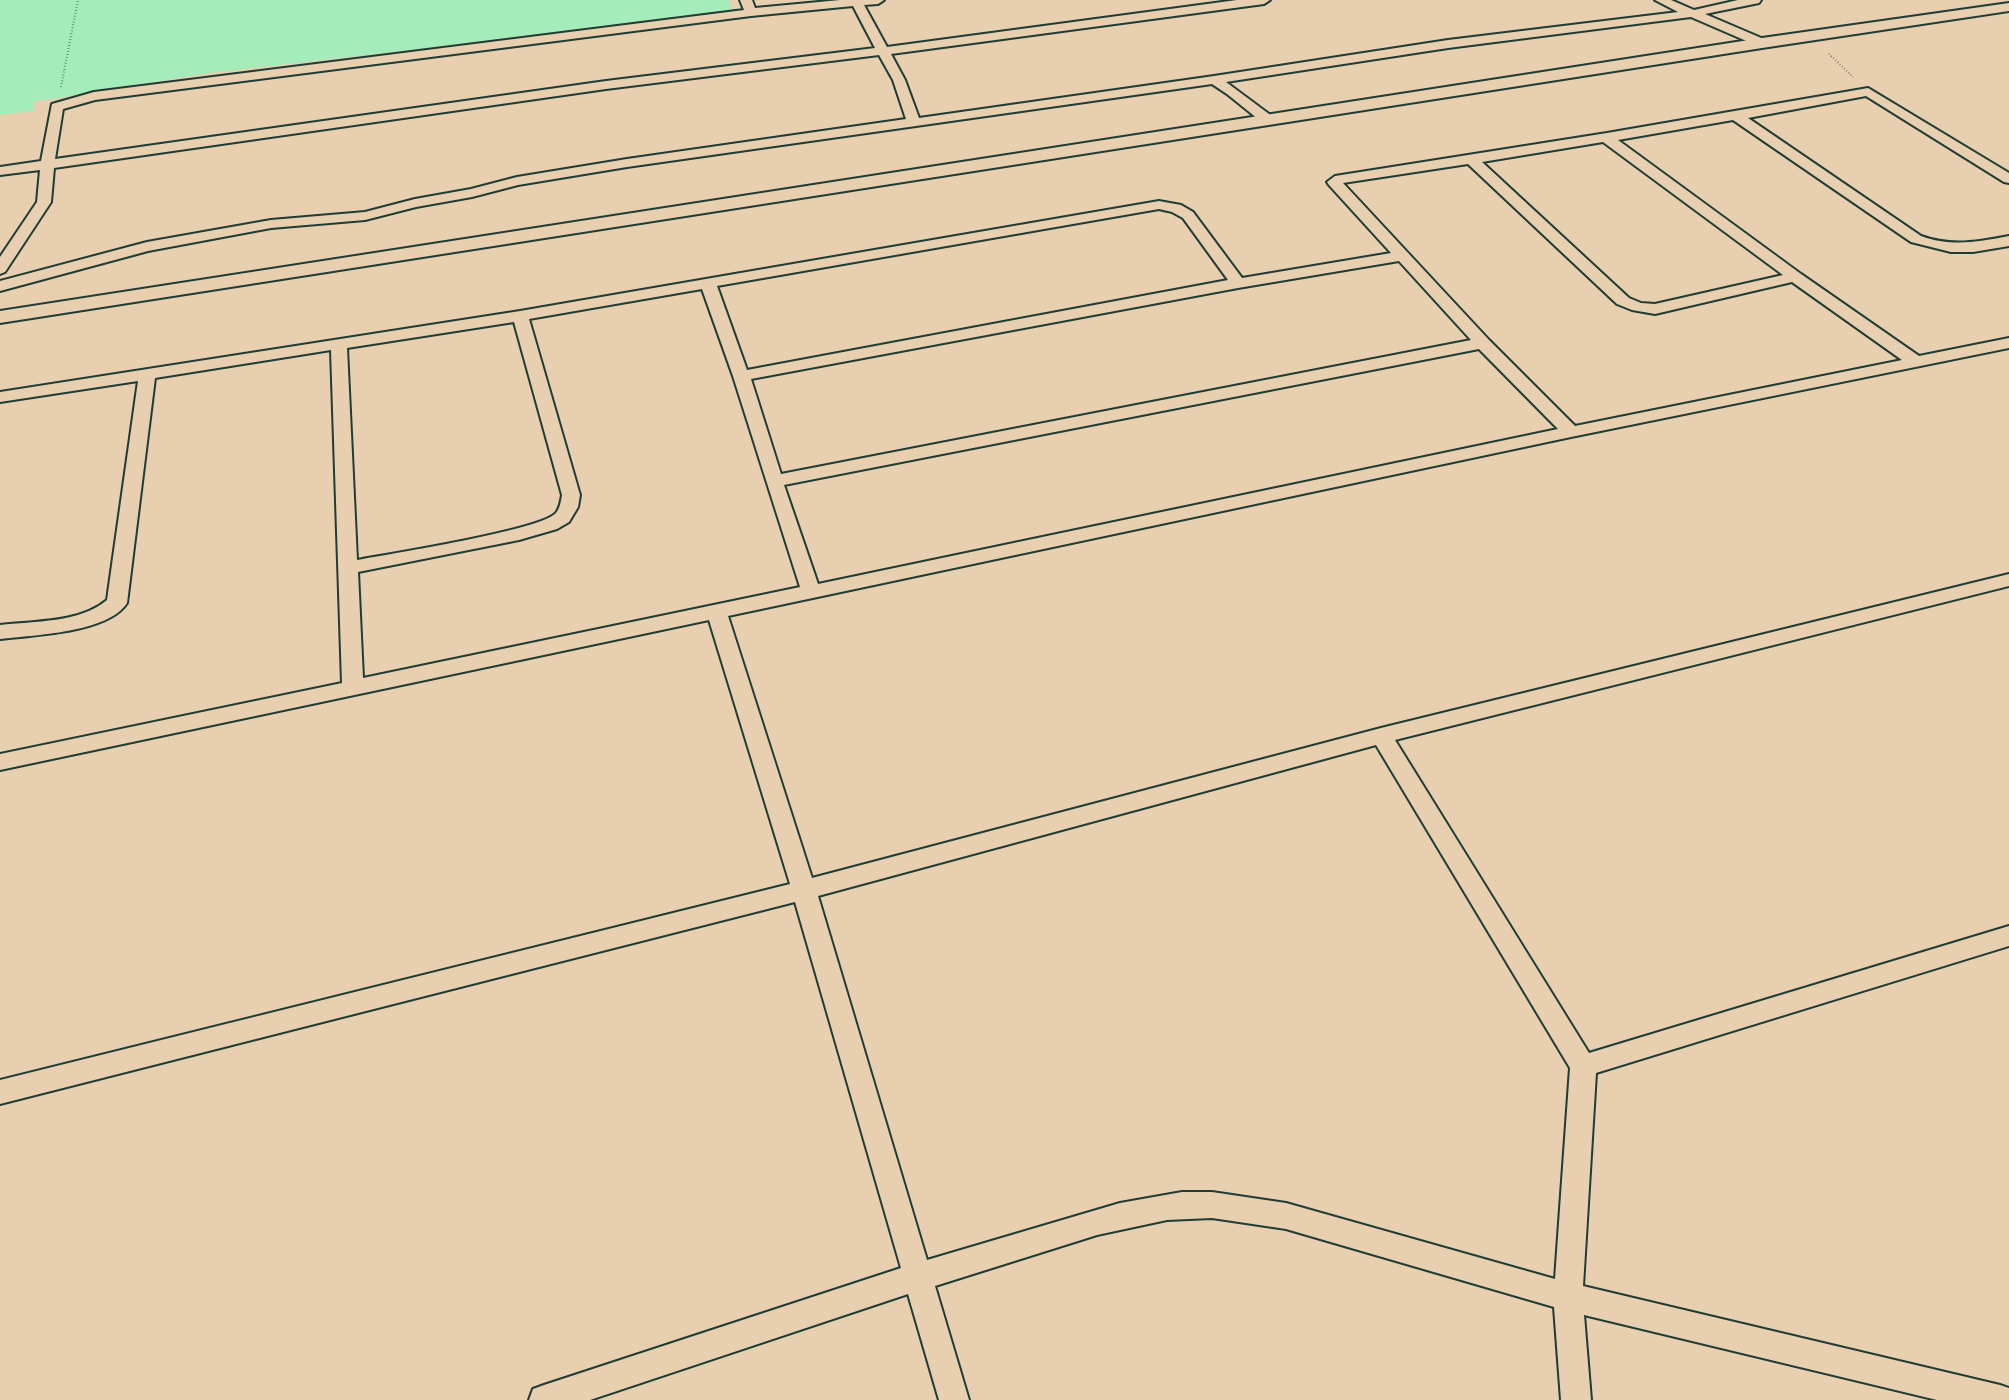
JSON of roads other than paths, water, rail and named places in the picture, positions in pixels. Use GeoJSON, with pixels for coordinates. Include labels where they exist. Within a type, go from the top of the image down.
{"type":"FeatureCollection","features":[{"type":"Feature","properties":{"kind":"street"},"geometry":{"type":"LineString","coordinates":[[0,269],[44,202],[47,164],[57,107],[94,96],[706,19],[748,6],[857,3],[878,0]]}},
{"type":"Feature","properties":{"kind":"street"},"geometry":{"type":"LineString","coordinates":[[0,171],[352,123],[606,85],[884,51],[1264,0]]}},
{"type":"Feature","properties":{"kind":"street"},"geometry":{"type":"LineString","coordinates":[[1661,0],[1762,43]]}},
{"type":"Feature","properties":{"kind":"street"},"geometry":{"type":"LineString","coordinates":[[0,286],[120,253],[271,224],[365,216],[415,203],[488,190],[517,181],[627,163],[1214,80],[1448,44],[1694,13],[1756,0]]}},
{"type":"Feature","properties":{"kind":"street"},"geometry":{"type":"LineString","coordinates":[[857,3],[900,80],[914,123]]}},
{"type":"Feature","properties":{"kind":"street"},"geometry":{"type":"LineString","coordinates":[[0,317],[1762,43],[2009,7]]}},
{"type":"Feature","properties":{"kind":"street"},"geometry":{"type":"LineString","coordinates":[[1214,80],[1232,91],[1268,120]]}},
{"type":"Feature","properties":{"kind":"street"},"geometry":{"type":"LineString","coordinates":[[1571,432],[1483,343],[1334,182],[1340,179],[1472,160],[1868,92],[2009,179]]}},
{"type":"Feature","properties":{"kind":"street"},"geometry":{"type":"LineString","coordinates":[[1736,116],[1916,239],[1946,249],[1962,249],[2009,241]]}},
{"type":"Feature","properties":{"kind":"street"},"geometry":{"type":"LineString","coordinates":[[1605,137],[1795,277],[1917,363]]}},
{"type":"Feature","properties":{"kind":"street"},"geometry":{"type":"LineString","coordinates":[[1472,160],[1623,301],[1638,307],[1655,309],[1795,277]]}},
{"type":"Feature","properties":{"kind":"street"},"geometry":{"type":"LineString","coordinates":[[0,397],[520,316],[1159,205],[1176,208],[1188,215],[1238,283]]}},
{"type":"Feature","properties":{"kind":"street"},"geometry":{"type":"LineString","coordinates":[[741,376],[1238,283],[1402,256]]}},
{"type":"Feature","properties":{"kind":"street"},"geometry":{"type":"LineString","coordinates":[[708,283],[741,376],[812,592]]}},
{"type":"Feature","properties":{"kind":"street"},"geometry":{"type":"LineString","coordinates":[[349,568],[519,534],[550,525],[562,518],[569,507],[571,495],[520,316]]}},
{"type":"Feature","properties":{"kind":"street"},"geometry":{"type":"LineString","coordinates":[[774,481],[1483,343]]}},
{"type":"Feature","properties":{"kind":"street"},"geometry":{"type":"LineString","coordinates":[[0,762],[1571,432],[2009,343]]}},
{"type":"Feature","properties":{"kind":"street"},"geometry":{"type":"LineString","coordinates":[[339,345],[353,687]]}},
{"type":"Feature","properties":{"kind":"street"},"geometry":{"type":"LineString","coordinates":[[0,632],[89,619],[104,614],[117,603],[147,374]]}},
{"type":"Feature","properties":{"kind":"street"},"geometry":{"type":"LineString","coordinates":[[0,1092],[804,890],[1381,736],[2009,580]]}},
{"type":"Feature","properties":{"kind":"street"},"geometry":{"type":"LineString","coordinates":[[717,612],[804,890],[954,1400]]}},
{"type":"Feature","properties":{"kind":"street"},"geometry":{"type":"LineString","coordinates":[[1381,736],[1583,1066],[1568,1297],[1576,1400]]}},
{"type":"Feature","properties":{"kind":"street"},"geometry":{"type":"LineString","coordinates":[[1583,1066],[2009,936]]}},
{"type":"Feature","properties":{"kind":"street"},"geometry":{"type":"LineString","coordinates":[[544,1400],[918,1276],[1121,1216],[1168,1206],[1205,1205],[1248,1208],[1286,1216],[1568,1297],[2000,1400]]}}]}
